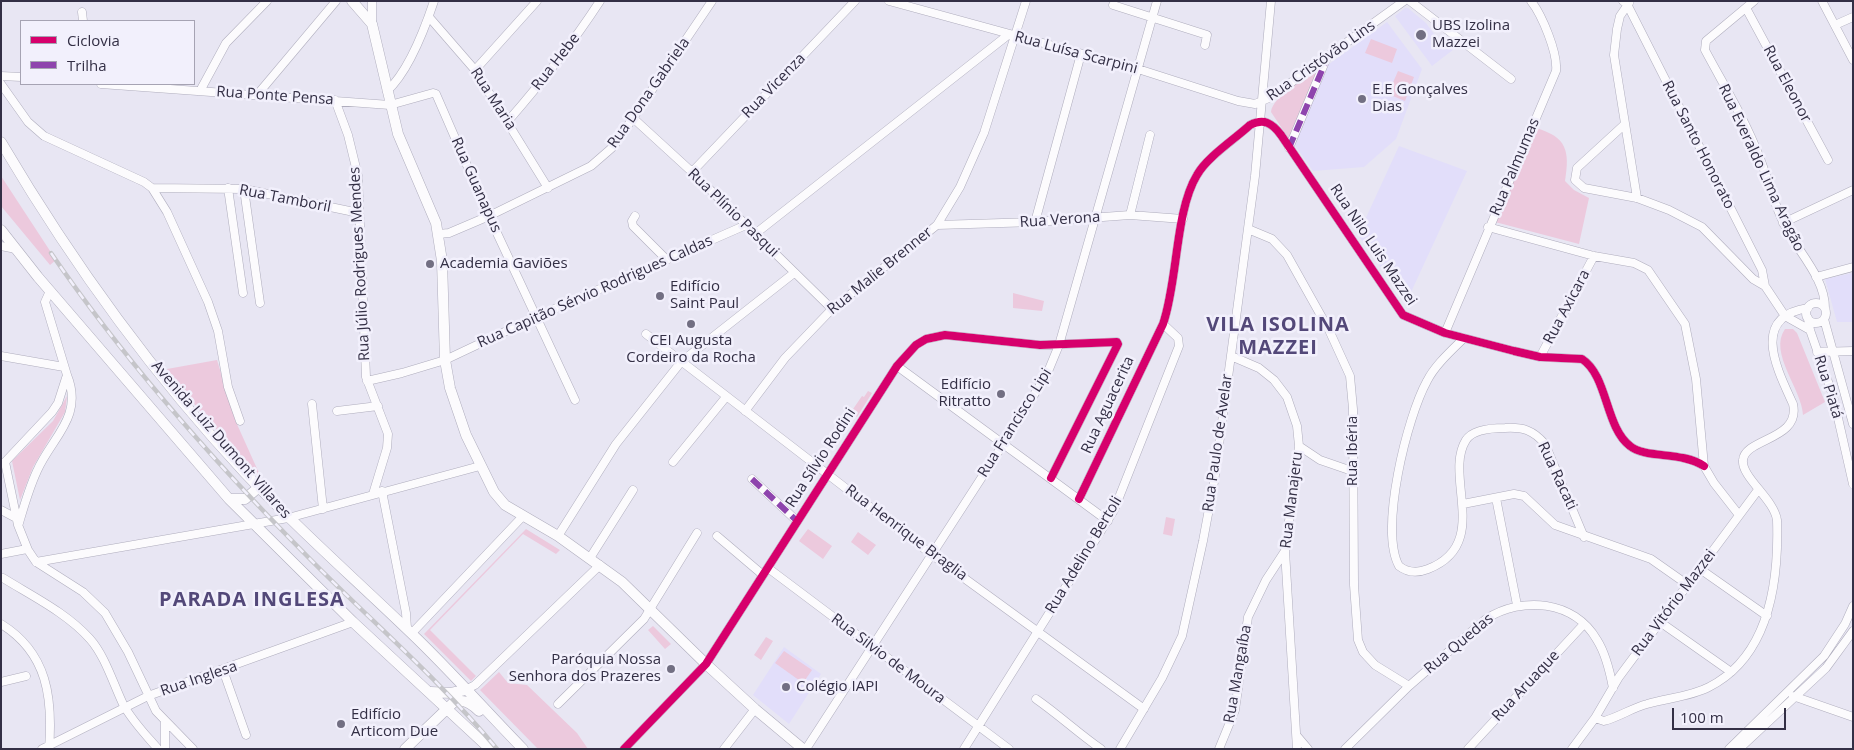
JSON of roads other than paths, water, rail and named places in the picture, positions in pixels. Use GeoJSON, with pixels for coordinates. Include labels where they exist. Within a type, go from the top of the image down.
{"type":"FeatureCollection","features":[{"type":"Feature","properties":{"kind":"main road"},"geometry":{"type":"LineString","coordinates":[[352,1],[372,24],[398,134],[426,197],[438,234],[445,360],[450,388],[480,466],[498,498],[523,516],[558,536],[622,582],[755,709],[805,749]]}},
{"type":"Feature","properties":{"kind":"main road","name":"Avenida Luiz Dumont Villares"},"geometry":{"type":"LineString","coordinates":[[1,142],[70,254],[159,372],[288,518],[409,631],[522,749]]}},
{"type":"Feature","properties":{"kind":"main road","name":"Avenida Luiz Dumont Villares"},"geometry":{"type":"LineString","coordinates":[[1,230],[50,291],[229,499],[353,622],[431,692],[490,749]]}},
{"type":"Feature","properties":{"kind":"main road"},"geometry":{"type":"LineString","coordinates":[[229,499],[245,499],[259,487]]}},
{"type":"Feature","properties":{"kind":"main road"},"geometry":{"type":"LineString","coordinates":[[431,692],[451,693],[466,690]]}},
{"type":"Feature","properties":{"kind":"main road"},"geometry":{"type":"LineString","coordinates":[[405,749],[447,708],[459,700],[466,702],[492,723],[499,725]]}},
{"type":"Feature","properties":{"kind":"street"},"geometry":{"type":"LineString","coordinates":[[200,91],[226,43],[267,1]]}},
{"type":"Feature","properties":{"kind":"street"},"geometry":{"type":"LineString","coordinates":[[257,95],[336,1]]}},
{"type":"Feature","properties":{"kind":"street"},"geometry":{"type":"LineString","coordinates":[[372,1],[372,24]]}},
{"type":"Feature","properties":{"kind":"street"},"geometry":{"type":"LineString","coordinates":[[387,91],[398,82],[429,17],[434,1]]}},
{"type":"Feature","properties":{"kind":"street"},"geometry":{"type":"LineString","coordinates":[[475,70],[538,1]]}},
{"type":"Feature","properties":{"kind":"street","name":"Rua Hebe"},"geometry":{"type":"LineString","coordinates":[[508,121],[554,68],[600,1]]}},
{"type":"Feature","properties":{"kind":"street","name":"Rua Dona Gabriela"},"geometry":{"type":"LineString","coordinates":[[438,234],[449,233],[489,216],[591,166],[603,157],[712,1]]}},
{"type":"Feature","properties":{"kind":"street","name":"Rua Vicenza"},"geometry":{"type":"LineString","coordinates":[[692,172],[856,1]]}},
{"type":"Feature","properties":{"kind":"street","name":"Rua Malie Brenner"},"geometry":{"type":"LineString","coordinates":[[745,411],[785,358],[832,309],[937,225],[974,158],[993,108],[1011,36],[1026,1]]}},
{"type":"Feature","properties":{"kind":"street","name":"Rua Francisco Lipi"},"geometry":{"type":"LineString","coordinates":[[805,749],[872,648],[1047,374],[1059,345],[1157,1]]}},
{"type":"Feature","properties":{"kind":"street","name":"Rua Paulo de Avelar"},"geometry":{"type":"LineString","coordinates":[[1120,749],[1172,660],[1182,636],[1203,541],[1214,482],[1248,228],[1271,1]]}},
{"type":"Feature","properties":{"kind":"street","name":"Rua Cristóvão Lins"},"geometry":{"type":"LineString","coordinates":[[1262,103],[1404,1]]}},
{"type":"Feature","properties":{"kind":"street"},"geometry":{"type":"LineString","coordinates":[[1410,1],[1511,79]]}},
{"type":"Feature","properties":{"kind":"street","name":"Rua Palmumas"},"geometry":{"type":"LineString","coordinates":[[1445,333],[1488,227],[1556,71],[1553,51],[1540,15],[1531,1]]}},
{"type":"Feature","properties":{"kind":"street"},"geometry":{"type":"LineString","coordinates":[[1746,8],[1754,1]]}},
{"type":"Feature","properties":{"kind":"street"},"geometry":{"type":"LineString","coordinates":[[1822,1],[1853,60]]}},
{"type":"Feature","properties":{"kind":"street","name":"Rua Luísa Scarpini"},"geometry":{"type":"LineString","coordinates":[[893,2],[1011,36],[1138,69],[1238,101],[1262,103]]}},
{"type":"Feature","properties":{"kind":"street"},"geometry":{"type":"LineString","coordinates":[[1627,2],[1617,29],[1614,55],[1637,198]]}},
{"type":"Feature","properties":{"kind":"street","name":"Rua Santo Honorato"},"geometry":{"type":"LineString","coordinates":[[1627,2],[1762,270],[1766,286]]}},
{"type":"Feature","properties":{"kind":"street"},"geometry":{"type":"LineString","coordinates":[[1113,5],[1207,35],[1205,45]]}},
{"type":"Feature","properties":{"kind":"street","name":"Rua Everaldo Lima Aragão"},"geometry":{"type":"LineString","coordinates":[[1746,8],[1706,41],[1705,50],[1758,154],[1783,223],[1818,281],[1824,298],[1825,308]]}},
{"type":"Feature","properties":{"kind":"street","name":"Rua Eleonor"},"geometry":{"type":"LineString","coordinates":[[1746,8],[1828,160]]}},
{"type":"Feature","properties":{"kind":"street"},"geometry":{"type":"LineString","coordinates":[[82,12],[83,20]]}},
{"type":"Feature","properties":{"kind":"street","name":"Rua Maria"},"geometry":{"type":"LineString","coordinates":[[429,17],[475,70],[548,188]]}},
{"type":"Feature","properties":{"kind":"street"},"geometry":{"type":"LineString","coordinates":[[1835,25],[1853,17]]}},
{"type":"Feature","properties":{"kind":"street"},"geometry":{"type":"LineString","coordinates":[[754,234],[1011,36]]}},
{"type":"Feature","properties":{"kind":"street"},"geometry":{"type":"LineString","coordinates":[[1035,222],[1081,54]]}},
{"type":"Feature","properties":{"kind":"street"},"geometry":{"type":"LineString","coordinates":[[1290,148],[1328,56]]}},
{"type":"Feature","properties":{"kind":"street"},"geometry":{"type":"LineString","coordinates":[[1,76],[20,77]]}},
{"type":"Feature","properties":{"kind":"street"},"geometry":{"type":"LineString","coordinates":[[1,84],[28,122],[44,136],[144,182],[152,188],[167,212],[208,302],[218,331],[228,387],[240,421]]}},
{"type":"Feature","properties":{"kind":"street","name":"Rua Ponte Pensa"},"geometry":{"type":"LineString","coordinates":[[114,85],[390,105]]}},
{"type":"Feature","properties":{"kind":"street","name":"Rua Guanapus"},"geometry":{"type":"LineString","coordinates":[[390,105],[433,93],[436,94],[489,216],[575,400]]}},
{"type":"Feature","properties":{"kind":"street","name":"Rua Júlio Rodrigues Mendes"},"geometry":{"type":"LineString","coordinates":[[335,100],[358,176],[367,381],[445,360]]}},
{"type":"Feature","properties":{"kind":"street","name":"Rua Plínio Pasqui"},"geometry":{"type":"LineString","coordinates":[[632,118],[692,172],[832,309]]}},
{"type":"Feature","properties":{"kind":"street","name":"Rua Nilo Luis Mazzei"},"geometry":{"type":"LineString","coordinates":[[1260,121],[1271,124],[1290,148],[1400,312],[1408,318],[1445,333],[1540,357],[1571,357],[1586,362],[1598,380],[1622,437],[1630,447],[1644,452],[1686,458],[1704,466]]}},
{"type":"Feature","properties":{"kind":"street","name":"Rua Aguacerita"},"geometry":{"type":"LineString","coordinates":[[1079,499],[1163,324],[1170,303],[1183,219],[1192,184],[1201,169],[1250,125],[1260,121]]}},
{"type":"Feature","properties":{"kind":"street"},"geometry":{"type":"LineString","coordinates":[[1625,124],[1579,166],[1574,177],[1579,185],[1590,190],[1637,198],[1669,210],[1702,227],[1753,279],[1766,286],[1785,316],[1810,330]]}},
{"type":"Feature","properties":{"kind":"street"},"geometry":{"type":"LineString","coordinates":[[1130,215],[1150,135]]}},
{"type":"Feature","properties":{"kind":"street","name":"Rua Tamboril"},"geometry":{"type":"LineString","coordinates":[[152,188],[244,189],[359,213]]}},
{"type":"Feature","properties":{"kind":"street"},"geometry":{"type":"LineString","coordinates":[[228,188],[243,293]]}},
{"type":"Feature","properties":{"kind":"street"},"geometry":{"type":"LineString","coordinates":[[244,189],[260,303]]}},
{"type":"Feature","properties":{"kind":"street"},"geometry":{"type":"LineString","coordinates":[[1783,223],[1853,190]]}},
{"type":"Feature","properties":{"kind":"street","name":"Rua Verona"},"geometry":{"type":"LineString","coordinates":[[937,225],[1035,222],[1130,215],[1183,219]]}},
{"type":"Feature","properties":{"kind":"street"},"geometry":{"type":"LineString","coordinates":[[635,216],[632,221],[633,226],[666,259]]}},
{"type":"Feature","properties":{"kind":"street","name":"Rua Capitão Sérvio Rodrigues Caldas"},"geometry":{"type":"LineString","coordinates":[[445,360],[536,317],[746,225]]}},
{"type":"Feature","properties":{"kind":"street"},"geometry":{"type":"LineString","coordinates":[[1488,227],[1594,256],[1642,265],[1653,276],[1682,318],[1687,331],[1696,378],[1704,466],[1714,483],[1739,515]]}},
{"type":"Feature","properties":{"kind":"street","name":"Rua Ibéria"},"geometry":{"type":"LineString","coordinates":[[1248,228],[1272,239],[1286,255],[1329,330],[1346,365],[1352,394],[1354,585],[1358,640],[1368,659],[1409,686]]}},
{"type":"Feature","properties":{"kind":"street"},"geometry":{"type":"LineString","coordinates":[[1,246],[18,249]]}},
{"type":"Feature","properties":{"kind":"street","name":"Rua Axicara"},"geometry":{"type":"LineString","coordinates":[[1540,357],[1594,256]]}},
{"type":"Feature","properties":{"kind":"street"},"geometry":{"type":"LineString","coordinates":[[1816,303],[1818,281],[1853,268]]}},
{"type":"Feature","properties":{"kind":"street"},"geometry":{"type":"LineString","coordinates":[[558,536],[616,444],[681,362],[794,273]]}},
{"type":"Feature","properties":{"kind":"street"},"geometry":{"type":"LineString","coordinates":[[17,521],[36,472],[70,416],[72,400],[66,371],[45,302],[50,291]]}},
{"type":"Feature","properties":{"kind":"street"},"geometry":{"type":"LineString","coordinates":[[1595,718],[1604,721],[1640,706],[1699,691],[1731,672],[1754,644],[1767,616],[1773,586],[1777,520],[1772,506],[1758,490],[1743,466],[1744,455],[1784,430],[1794,415],[1793,404],[1771,350],[1776,327],[1785,316],[1808,308],[1816,303]]}},
{"type":"Feature","properties":{"kind":"street"},"geometry":{"type":"LineString","coordinates":[[1808,308],[1808,318],[1814,322],[1824,318],[1825,308],[1816,303]]}},
{"type":"Feature","properties":{"kind":"street","name":"Rua Piatá"},"geometry":{"type":"LineString","coordinates":[[1808,318],[1817,352],[1833,396],[1853,484]]}},
{"type":"Feature","properties":{"kind":"street","name":"Rua Piatá"},"geometry":{"type":"LineString","coordinates":[[1824,318],[1853,424]]}},
{"type":"Feature","properties":{"kind":"street","name":"Rua Adelino Bertoli"},"geometry":{"type":"LineString","coordinates":[[964,749],[1108,520],[1122,493],[1179,346],[1178,338],[1163,324]]}},
{"type":"Feature","properties":{"kind":"street","name":"Rua Henrique Braglia"},"geometry":{"type":"LineString","coordinates":[[646,334],[931,554],[1038,630],[1144,710]]}},
{"type":"Feature","properties":{"kind":"street","name":"Rua Sílvio Rodini"},"geometry":{"type":"LineString","coordinates":[[624,749],[706,664],[897,366],[916,345],[934,337],[964,336],[1059,345],[1113,341],[1118,344],[1051,478]]}},
{"type":"Feature","properties":{"kind":"street","name":"Rua Racati"},"geometry":{"type":"LineString","coordinates":[[1464,338],[1429,377],[1411,422],[1404,446],[1393,517],[1394,551],[1399,566],[1404,570],[1416,572],[1434,567],[1444,560],[1458,542],[1463,504],[1460,472],[1466,440],[1477,432],[1503,428],[1527,429],[1534,432],[1545,444],[1584,537]]}},
{"type":"Feature","properties":{"kind":"street"},"geometry":{"type":"LineString","coordinates":[[1817,352],[1853,352]]}},
{"type":"Feature","properties":{"kind":"street"},"geometry":{"type":"LineString","coordinates":[[1,356],[66,371]]}},
{"type":"Feature","properties":{"kind":"street","name":"Rua Manajeru"},"geometry":{"type":"LineString","coordinates":[[1231,356],[1266,372],[1282,390],[1296,419],[1299,446],[1285,551],[1297,749]]}},
{"type":"Feature","properties":{"kind":"street"},"geometry":{"type":"LineString","coordinates":[[897,366],[1108,520]]}},
{"type":"Feature","properties":{"kind":"street"},"geometry":{"type":"LineString","coordinates":[[66,371],[52,412],[3,461],[17,521],[27,550],[36,562],[83,592],[105,613],[128,652],[156,711],[192,749]]}},
{"type":"Feature","properties":{"kind":"street"},"geometry":{"type":"LineString","coordinates":[[367,381],[388,434],[388,448],[373,494]]}},
{"type":"Feature","properties":{"kind":"street"},"geometry":{"type":"LineString","coordinates":[[674,462],[726,397]]}},
{"type":"Feature","properties":{"kind":"street"},"geometry":{"type":"LineString","coordinates":[[312,404],[323,509]]}},
{"type":"Feature","properties":{"kind":"street"},"geometry":{"type":"LineString","coordinates":[[337,411],[378,406]]}},
{"type":"Feature","properties":{"kind":"street"},"geometry":{"type":"LineString","coordinates":[[1299,446],[1320,460],[1352,471]]}},
{"type":"Feature","properties":{"kind":"street"},"geometry":{"type":"LineString","coordinates":[[36,562],[288,518],[480,466]]}},
{"type":"Feature","properties":{"kind":"street"},"geometry":{"type":"LineString","coordinates":[[752,479],[796,521]]}},
{"type":"Feature","properties":{"kind":"street"},"geometry":{"type":"LineString","coordinates":[[590,558],[633,490]]}},
{"type":"Feature","properties":{"kind":"street","name":"Rua Vitório Mazzei"},"geometry":{"type":"LineString","coordinates":[[1572,749],[1595,718],[1612,688],[1758,490]]}},
{"type":"Feature","properties":{"kind":"street"},"geometry":{"type":"LineString","coordinates":[[382,491],[409,631]]}},
{"type":"Feature","properties":{"kind":"street"},"geometry":{"type":"LineString","coordinates":[[1463,504],[1514,494],[1524,496],[1550,523],[1584,537],[1651,559],[1688,585]]}},
{"type":"Feature","properties":{"kind":"street"},"geometry":{"type":"LineString","coordinates":[[1496,498],[1517,605]]}},
{"type":"Feature","properties":{"kind":"street"},"geometry":{"type":"LineString","coordinates":[[1,510],[17,521]]}},
{"type":"Feature","properties":{"kind":"street"},"geometry":{"type":"LineString","coordinates":[[409,631],[523,516]]}},
{"type":"Feature","properties":{"kind":"street"},"geometry":{"type":"LineString","coordinates":[[558,704],[644,619],[697,533]]}},
{"type":"Feature","properties":{"kind":"street"},"geometry":{"type":"LineString","coordinates":[[717,536],[763,575]]}},
{"type":"Feature","properties":{"kind":"street"},"geometry":{"type":"LineString","coordinates":[[1,554],[27,550]]}},
{"type":"Feature","properties":{"kind":"street","name":"Rua Mangaíba"},"geometry":{"type":"LineString","coordinates":[[1219,749],[1235,710],[1248,617],[1285,551]]}},
{"type":"Feature","properties":{"kind":"street"},"geometry":{"type":"LineString","coordinates":[[466,690],[475,685],[600,565]]}},
{"type":"Feature","properties":{"kind":"street","name":"Rua Silvio de Moura"},"geometry":{"type":"LineString","coordinates":[[768,568],[872,648],[1009,749]]}},
{"type":"Feature","properties":{"kind":"street"},"geometry":{"type":"LineString","coordinates":[[1700,569],[1767,616]]}},
{"type":"Feature","properties":{"kind":"street"},"geometry":{"type":"LineString","coordinates":[[1271,573],[1287,572]]}},
{"type":"Feature","properties":{"kind":"street"},"geometry":{"type":"LineString","coordinates":[[3,578],[62,616],[92,641],[124,706],[140,729],[158,749]]}},
{"type":"Feature","properties":{"kind":"street","name":"Rua Quedas"},"geometry":{"type":"LineString","coordinates":[[1345,749],[1409,686],[1486,619],[1517,605],[1546,606],[1574,615],[1598,642],[1612,688]]}},
{"type":"Feature","properties":{"kind":"street"},"geometry":{"type":"LineString","coordinates":[[1729,749],[1824,656],[1846,624],[1853,606]]}},
{"type":"Feature","properties":{"kind":"street","name":"Rua Inglesa"},"geometry":{"type":"LineString","coordinates":[[47,748],[124,706],[148,696],[353,622]]}},
{"type":"Feature","properties":{"kind":"street"},"geometry":{"type":"LineString","coordinates":[[1660,622],[1731,672]]}},
{"type":"Feature","properties":{"kind":"street"},"geometry":{"type":"LineString","coordinates":[[1,624],[25,643],[48,687],[51,728],[47,748]]}},
{"type":"Feature","properties":{"kind":"street","name":"Rua Aruaque"},"geometry":{"type":"LineString","coordinates":[[1468,749],[1584,624]]}},
{"type":"Feature","properties":{"kind":"street"},"geometry":{"type":"LineString","coordinates":[[1739,749],[1826,668],[1850,643],[1853,631]]}},
{"type":"Feature","properties":{"kind":"street"},"geometry":{"type":"LineString","coordinates":[[223,670],[246,735]]}},
{"type":"Feature","properties":{"kind":"street"},"geometry":{"type":"LineString","coordinates":[[1,682],[26,676]]}},
{"type":"Feature","properties":{"kind":"street"},"geometry":{"type":"LineString","coordinates":[[1794,696],[1853,717]]}},
{"type":"Feature","properties":{"kind":"street"},"geometry":{"type":"LineString","coordinates":[[1036,699],[1062,717],[1078,734],[1101,749]]}},
{"type":"Feature","properties":{"kind":"street"},"geometry":{"type":"LineString","coordinates":[[724,749],[755,709]]}},
{"type":"Feature","properties":{"kind":"street"},"geometry":{"type":"LineString","coordinates":[[165,722],[165,749]]}},
{"type":"Feature","properties":{"kind":"street"},"geometry":{"type":"LineString","coordinates":[[1297,736],[1308,749]]}},
{"type":"Feature","properties":{"kind":"railway"},"geometry":{"type":"LineString","coordinates":[[51,253],[110,334],[173,412],[206,449],[309,558],[452,699],[497,749]]}},
{"type":"Feature","properties":{"kind":"place","name":"UBS Izolina Mazzei"},"geometry":{"type":"Point","coordinates":[1421,35]}},
{"type":"Feature","properties":{"kind":"place","name":"E.E Gonçalves Dias"},"geometry":{"type":"Point","coordinates":[1362,99]}},
{"type":"Feature","properties":{"kind":"place","name":"Academia Gaviões"},"geometry":{"type":"Point","coordinates":[430,264]}},
{"type":"Feature","properties":{"kind":"place","name":"Edifício Saint Paul"},"geometry":{"type":"Point","coordinates":[660,296]}},
{"type":"Feature","properties":{"kind":"place","name":"CEI Augusta Cordeiro da Rocha"},"geometry":{"type":"Point","coordinates":[691,324]}},
{"type":"Feature","properties":{"kind":"place","name":"Edifício Ritratto"},"geometry":{"type":"Point","coordinates":[1001,394]}},
{"type":"Feature","properties":{"kind":"place","name":"Paróquia Nossa Senhora dos Prazeres"},"geometry":{"type":"Point","coordinates":[671,669]}},
{"type":"Feature","properties":{"kind":"place","name":"Colégio IAPI"},"geometry":{"type":"Point","coordinates":[786,687]}},
{"type":"Feature","properties":{"kind":"place","name":"Edifício Articom Due"},"geometry":{"type":"Point","coordinates":[341,724]}},
{"type":"Feature","properties":{"kind":"district","name":"VILA ISOLINA MAZZEI"},"geometry":{"type":"Point","coordinates":[1278,336]}},
{"type":"Feature","properties":{"kind":"district","name":"PARADA INGLESA"},"geometry":{"type":"Point","coordinates":[252,600]}}]}
